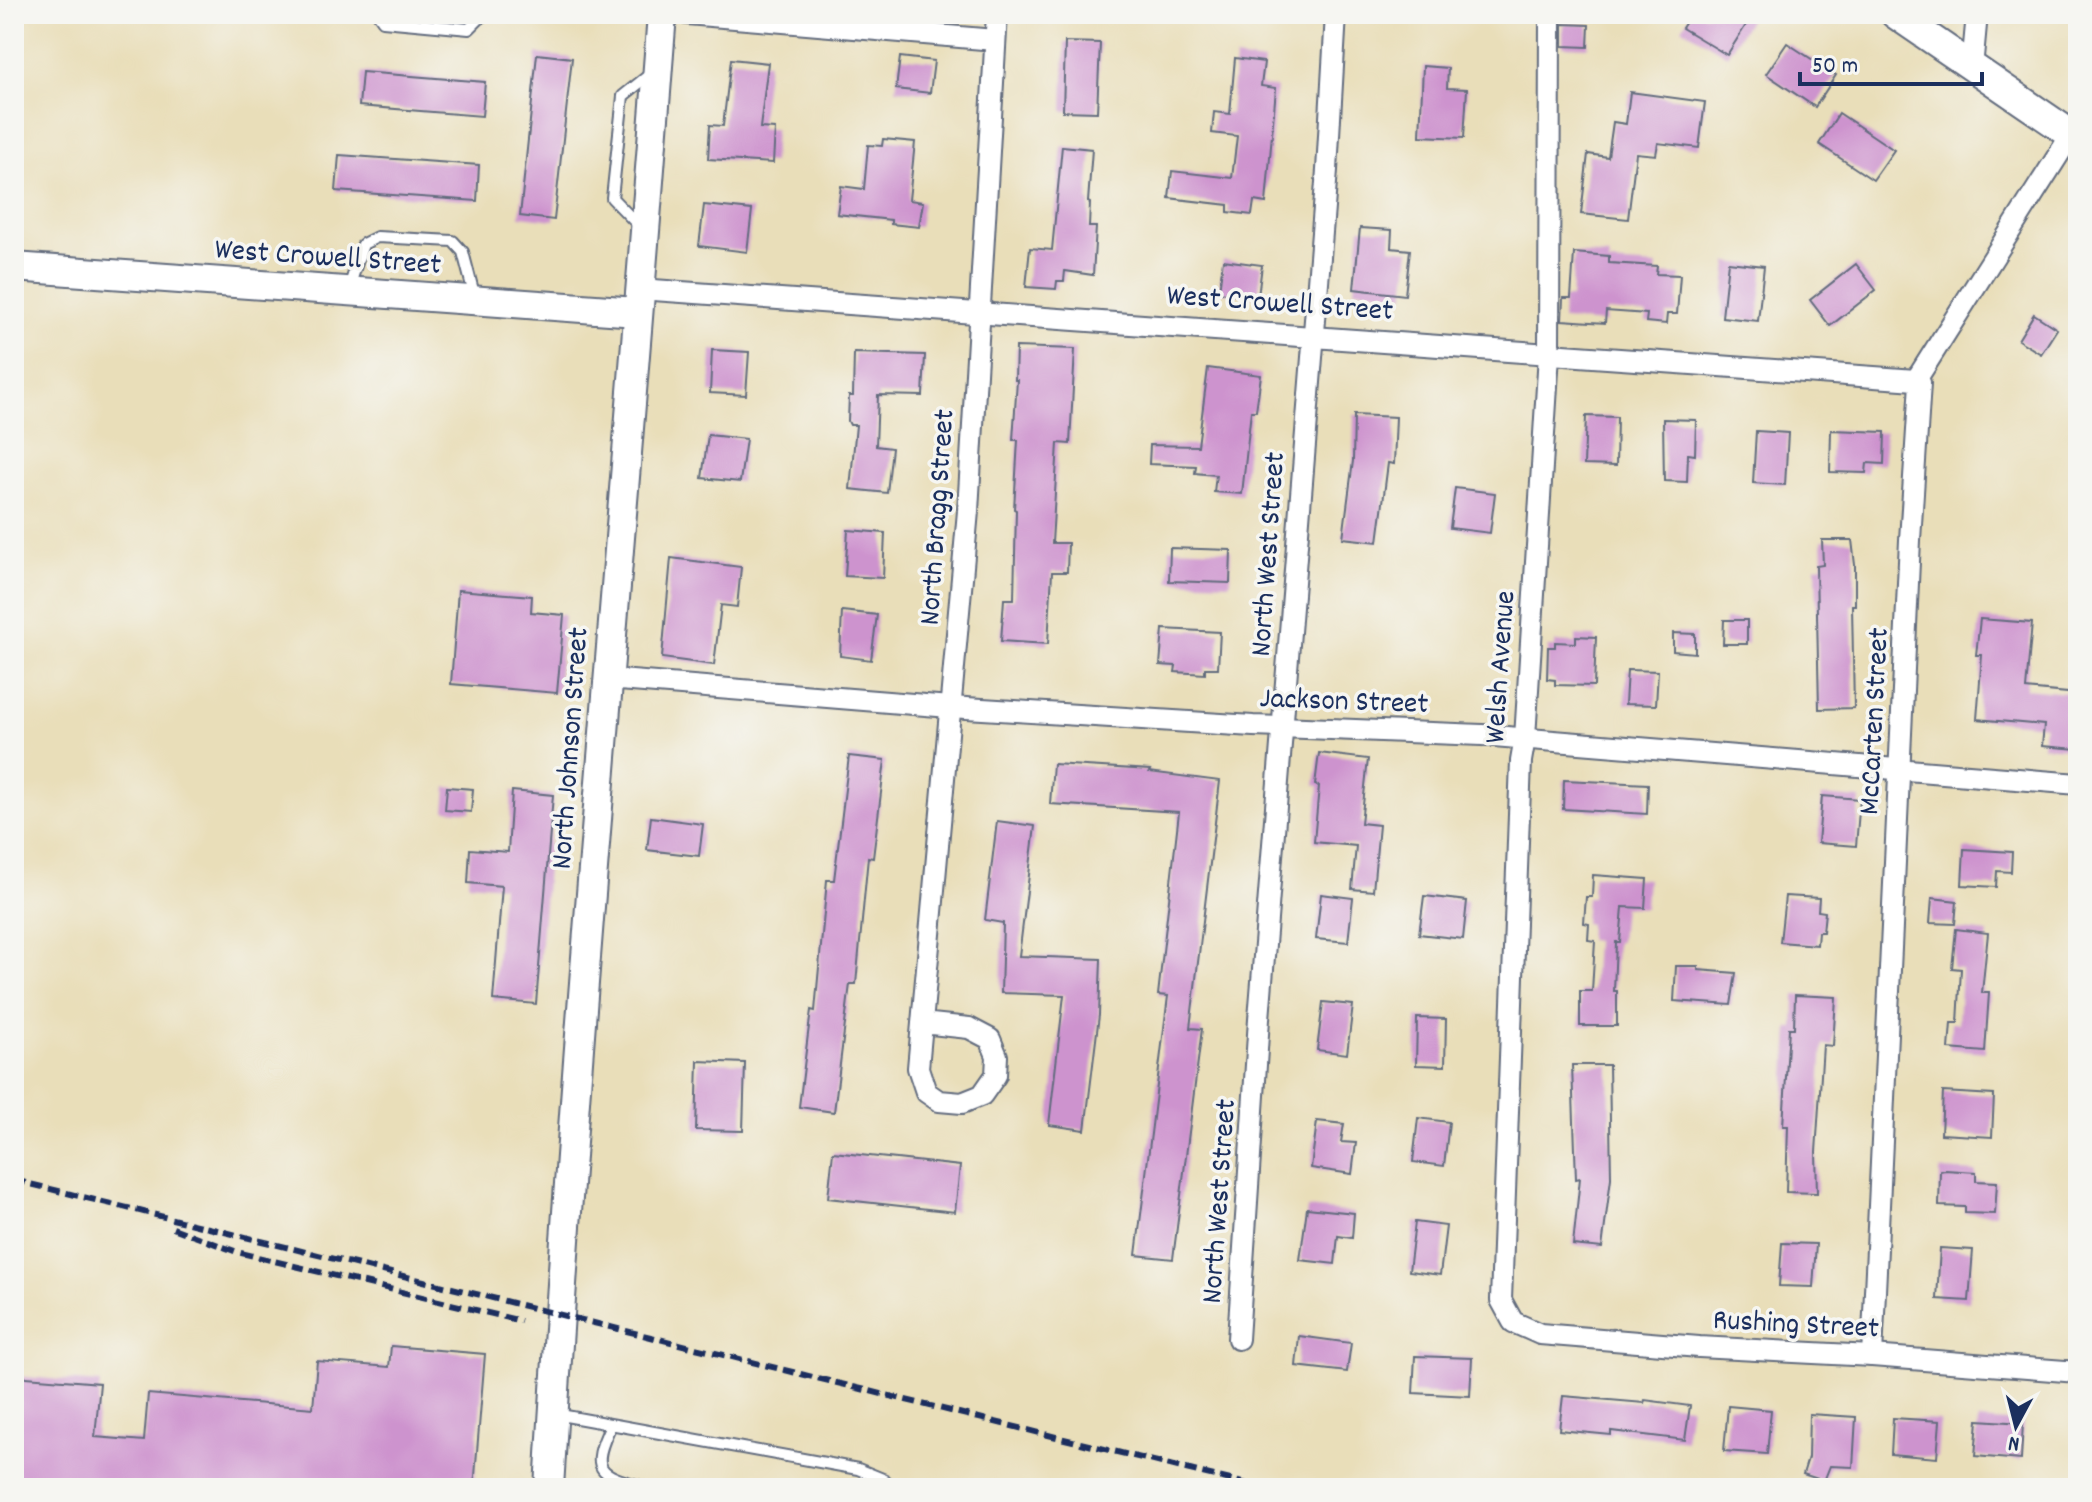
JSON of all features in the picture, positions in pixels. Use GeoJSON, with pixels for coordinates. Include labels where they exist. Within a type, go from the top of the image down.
{"type":"FeatureCollection","features":[{"type":"Feature","properties":{"kind":"main road","name":"North Johnson Street"},"geometry":{"type":"LineString","coordinates":[[549,1488],[607,679],[662,14]]}},
{"type":"Feature","properties":{"kind":"main road"},"geometry":{"type":"LineString","coordinates":[[1895,14],[2074,137]]}},
{"type":"Feature","properties":{"kind":"main road","name":"West Crowell Street"},"geometry":{"type":"LineString","coordinates":[[14,267],[476,300],[638,301]]}},
{"type":"Feature","properties":{"kind":"street"},"geometry":{"type":"LineString","coordinates":[[687,14],[995,40]]}},
{"type":"Feature","properties":{"kind":"street","name":"North Bragg Street"},"geometry":{"type":"LineString","coordinates":[[922,1023],[969,1028],[990,1039],[997,1056],[996,1075],[982,1095],[962,1103],[939,1101],[926,1092],[918,1068],[950,707],[968,511],[997,14]]}},
{"type":"Feature","properties":{"kind":"street","name":"North West Street"},"geometry":{"type":"LineString","coordinates":[[1238,1339],[1259,1019],[1327,170],[1336,14]]}},
{"type":"Feature","properties":{"kind":"street","name":"Welsh Avenue"},"geometry":{"type":"LineString","coordinates":[[1513,1322],[1501,1300],[1521,761],[1525,738],[1549,354],[1550,14]]}},
{"type":"Feature","properties":{"kind":"street"},"geometry":{"type":"LineString","coordinates":[[1972,68],[1977,14]]}},
{"type":"Feature","properties":{"kind":"street"},"geometry":{"type":"LineString","coordinates":[[1916,380],[2074,137]]}},
{"type":"Feature","properties":{"kind":"street","name":"West Crowell Street"},"geometry":{"type":"LineString","coordinates":[[638,301],[979,313],[1916,380]]}},
{"type":"Feature","properties":{"kind":"street","name":"McCarten Street"},"geometry":{"type":"LineString","coordinates":[[1872,1356],[1920,383],[1916,380]]}},
{"type":"Feature","properties":{"kind":"street","name":"Jackson Street"},"geometry":{"type":"LineString","coordinates":[[607,679],[950,707],[1525,738],[2078,784]]}},
{"type":"Feature","properties":{"kind":"street","name":"Rushing Street"},"geometry":{"type":"LineString","coordinates":[[1513,1322],[1540,1334],[2078,1372]]}},
{"type":"Feature","properties":{"kind":"lane"},"geometry":{"type":"LineString","coordinates":[[378,14],[383,21],[469,29],[484,14]]}},
{"type":"Feature","properties":{"kind":"lane"},"geometry":{"type":"LineString","coordinates":[[348,291],[363,244],[377,237],[453,241],[463,252],[476,300]]}},
{"type":"Feature","properties":{"kind":"lane"},"geometry":{"type":"LineString","coordinates":[[553,1414],[858,1469],[885,1480],[890,1488]]}},
{"type":"Feature","properties":{"kind":"lane"},"geometry":{"type":"LineString","coordinates":[[611,1425],[599,1450],[598,1465],[603,1472],[647,1488]]}},
{"type":"Feature","properties":{"kind":"building"},"geometry":{"type":"Polygon","coordinates":[[[1691,14],[1753,14],[1727,55],[1682,28],[1691,14]]]}},
{"type":"Feature","properties":{"kind":"building"},"geometry":{"type":"Polygon","coordinates":[[[1563,24],[1589,25],[1588,47],[1563,46],[1563,24]]]}},
{"type":"Feature","properties":{"kind":"building"},"geometry":{"type":"Polygon","coordinates":[[[1065,42],[1100,43],[1097,112],[1063,111],[1065,42]]]}},
{"type":"Feature","properties":{"kind":"building"},"geometry":{"type":"Polygon","coordinates":[[[1787,43],[1836,75],[1815,107],[1766,74],[1787,43]]]}},
{"type":"Feature","properties":{"kind":"building"},"geometry":{"type":"Polygon","coordinates":[[[537,54],[572,58],[554,220],[520,216],[537,54]]]}},
{"type":"Feature","properties":{"kind":"building"},"geometry":{"type":"Polygon","coordinates":[[[900,57],[934,61],[930,93],[896,89],[900,57]]]}},
{"type":"Feature","properties":{"kind":"building"},"geometry":{"type":"Polygon","coordinates":[[[1235,58],[1264,62],[1261,86],[1276,88],[1266,203],[1254,201],[1252,215],[1228,212],[1228,205],[1169,198],[1172,171],[1232,178],[1237,136],[1212,133],[1214,112],[1230,114],[1235,58]]]}},
{"type":"Feature","properties":{"kind":"building"},"geometry":{"type":"Polygon","coordinates":[[[731,59],[768,63],[760,128],[775,129],[773,163],[708,159],[710,125],[723,126],[731,59]]]}},
{"type":"Feature","properties":{"kind":"building"},"geometry":{"type":"Polygon","coordinates":[[[1423,66],[1448,68],[1447,88],[1467,89],[1464,138],[1420,136],[1423,66]]]}},
{"type":"Feature","properties":{"kind":"building"},"geometry":{"type":"Polygon","coordinates":[[[362,72],[485,82],[482,116],[359,106],[362,72]]]}},
{"type":"Feature","properties":{"kind":"building"},"geometry":{"type":"Polygon","coordinates":[[[1630,92],[1705,102],[1699,148],[1658,143],[1656,155],[1636,153],[1628,219],[1581,214],[1588,154],[1608,157],[1613,122],[1626,124],[1630,92]]]}},
{"type":"Feature","properties":{"kind":"building"},"geometry":{"type":"Polygon","coordinates":[[[1839,113],[1894,150],[1873,180],[1819,144],[1839,113]]]}},
{"type":"Feature","properties":{"kind":"building"},"geometry":{"type":"Polygon","coordinates":[[[883,139],[915,142],[909,200],[923,202],[919,227],[891,224],[891,220],[837,214],[841,186],[864,189],[868,145],[882,146],[883,139]]]}},
{"type":"Feature","properties":{"kind":"building"},"geometry":{"type":"Polygon","coordinates":[[[1062,146],[1092,149],[1088,202],[1089,227],[1096,227],[1093,275],[1065,271],[1064,281],[1057,281],[1056,289],[1026,287],[1030,248],[1052,250],[1062,146]]]}},
{"type":"Feature","properties":{"kind":"building"},"geometry":{"type":"Polygon","coordinates":[[[339,155],[479,165],[477,201],[336,191],[339,155]]]}},
{"type":"Feature","properties":{"kind":"building"},"geometry":{"type":"Polygon","coordinates":[[[704,205],[752,210],[747,252],[699,246],[704,205]]]}},
{"type":"Feature","properties":{"kind":"building"},"geometry":{"type":"Polygon","coordinates":[[[1360,228],[1392,230],[1391,248],[1410,250],[1405,295],[1354,289],[1360,228]]]}},
{"type":"Feature","properties":{"kind":"building"},"geometry":{"type":"Polygon","coordinates":[[[1574,253],[1609,256],[1609,263],[1657,266],[1656,274],[1680,275],[1677,314],[1667,314],[1666,324],[1646,322],[1647,314],[1606,311],[1605,323],[1562,320],[1563,298],[1571,298],[1574,253]]]}},
{"type":"Feature","properties":{"kind":"building"},"geometry":{"type":"Polygon","coordinates":[[[1223,260],[1262,265],[1258,297],[1219,292],[1223,260]]]}},
{"type":"Feature","properties":{"kind":"building"},"geometry":{"type":"Polygon","coordinates":[[[1728,262],[1764,266],[1758,321],[1722,317],[1728,262]]]}},
{"type":"Feature","properties":{"kind":"building"},"geometry":{"type":"Polygon","coordinates":[[[1856,264],[1876,290],[1830,326],[1810,300],[1856,264]]]}},
{"type":"Feature","properties":{"kind":"building"},"geometry":{"type":"Polygon","coordinates":[[[2034,314],[2057,329],[2041,354],[2018,340],[2034,314]]]}},
{"type":"Feature","properties":{"kind":"building"},"geometry":{"type":"Polygon","coordinates":[[[1016,347],[1075,349],[1070,444],[1058,443],[1052,543],[1068,543],[1067,572],[1052,572],[1048,644],[1001,641],[1004,599],[1014,599],[1018,440],[1013,440],[1016,347]]]}},
{"type":"Feature","properties":{"kind":"building"},"geometry":{"type":"Polygon","coordinates":[[[712,350],[749,352],[746,395],[710,393],[712,350]]]}},
{"type":"Feature","properties":{"kind":"building"},"geometry":{"type":"Polygon","coordinates":[[[854,353],[925,355],[923,396],[878,395],[876,446],[892,448],[887,493],[850,489],[856,425],[850,425],[848,421],[849,396],[853,396],[854,353]]]}},
{"type":"Feature","properties":{"kind":"building"},"geometry":{"type":"Polygon","coordinates":[[[1208,368],[1261,375],[1256,411],[1251,411],[1242,494],[1214,492],[1216,475],[1195,473],[1196,466],[1149,464],[1150,445],[1198,446],[1208,368]]]}},
{"type":"Feature","properties":{"kind":"building"},"geometry":{"type":"Polygon","coordinates":[[[1354,415],[1396,417],[1394,464],[1388,463],[1378,542],[1343,538],[1353,461],[1354,415]]]}},
{"type":"Feature","properties":{"kind":"building"},"geometry":{"type":"Polygon","coordinates":[[[1586,416],[1617,417],[1616,466],[1584,465],[1586,416]]]}},
{"type":"Feature","properties":{"kind":"building"},"geometry":{"type":"Polygon","coordinates":[[[1663,419],[1696,420],[1695,455],[1688,454],[1687,482],[1664,481],[1663,419]]]}},
{"type":"Feature","properties":{"kind":"building"},"geometry":{"type":"Polygon","coordinates":[[[1831,430],[1885,432],[1884,464],[1867,463],[1866,473],[1830,472],[1831,430]]]}},
{"type":"Feature","properties":{"kind":"building"},"geometry":{"type":"Polygon","coordinates":[[[1756,431],[1788,433],[1785,485],[1753,483],[1756,431]]]}},
{"type":"Feature","properties":{"kind":"building"},"geometry":{"type":"Polygon","coordinates":[[[708,435],[746,439],[740,482],[702,478],[708,435]]]}},
{"type":"Feature","properties":{"kind":"building"},"geometry":{"type":"Polygon","coordinates":[[[1455,488],[1495,493],[1490,533],[1450,528],[1455,488]]]}},
{"type":"Feature","properties":{"kind":"building"},"geometry":{"type":"Polygon","coordinates":[[[848,530],[885,533],[883,578],[845,576],[848,530]]]}},
{"type":"Feature","properties":{"kind":"building"},"geometry":{"type":"Polygon","coordinates":[[[1822,540],[1852,540],[1855,565],[1855,605],[1852,605],[1854,708],[1819,709],[1816,566],[1823,565],[1822,540]]]}},
{"type":"Feature","properties":{"kind":"building"},"geometry":{"type":"Polygon","coordinates":[[[1170,548],[1231,550],[1230,583],[1169,581],[1170,548]]]}},
{"type":"Feature","properties":{"kind":"building"},"geometry":{"type":"Polygon","coordinates":[[[671,558],[741,567],[737,607],[721,605],[714,665],[662,658],[671,558]]]}},
{"type":"Feature","properties":{"kind":"building"},"geometry":{"type":"Polygon","coordinates":[[[458,590],[532,596],[531,612],[564,615],[557,693],[451,684],[458,590]]]}},
{"type":"Feature","properties":{"kind":"building"},"geometry":{"type":"Polygon","coordinates":[[[842,611],[877,615],[871,660],[840,656],[842,611]]]}},
{"type":"Feature","properties":{"kind":"building"},"geometry":{"type":"Polygon","coordinates":[[[1980,619],[2032,623],[2026,689],[2078,694],[2077,749],[2042,746],[2044,725],[1977,719],[1982,655],[1976,655],[1980,619]]]}},
{"type":"Feature","properties":{"kind":"building"},"geometry":{"type":"Polygon","coordinates":[[[1724,620],[1747,620],[1747,644],[1723,644],[1724,620]]]}},
{"type":"Feature","properties":{"kind":"building"},"geometry":{"type":"Polygon","coordinates":[[[1163,629],[1220,632],[1218,668],[1205,668],[1205,674],[1175,672],[1176,666],[1160,665],[1163,629]]]}},
{"type":"Feature","properties":{"kind":"building"},"geometry":{"type":"Polygon","coordinates":[[[1673,633],[1695,634],[1695,653],[1673,651],[1673,633]]]}},
{"type":"Feature","properties":{"kind":"building"},"geometry":{"type":"Polygon","coordinates":[[[1576,636],[1596,637],[1594,686],[1555,685],[1555,680],[1547,679],[1548,647],[1555,647],[1555,642],[1576,643],[1576,636]]]}},
{"type":"Feature","properties":{"kind":"building"},"geometry":{"type":"Polygon","coordinates":[[[1627,670],[1658,671],[1656,705],[1625,704],[1627,670]]]}},
{"type":"Feature","properties":{"kind":"building"},"geometry":{"type":"Polygon","coordinates":[[[1319,753],[1368,759],[1361,823],[1379,825],[1373,891],[1352,889],[1356,846],[1314,842],[1319,753]]]}},
{"type":"Feature","properties":{"kind":"building"},"geometry":{"type":"Polygon","coordinates":[[[849,756],[885,760],[873,858],[868,857],[856,984],[850,984],[834,1112],[799,1107],[811,1010],[815,1011],[827,880],[834,880],[849,756]]]}},
{"type":"Feature","properties":{"kind":"building"},"geometry":{"type":"Polygon","coordinates":[[[1053,764],[1150,770],[1220,781],[1190,1028],[1202,1029],[1173,1259],[1136,1255],[1168,996],[1158,995],[1179,812],[1050,804],[1053,764]]]}},
{"type":"Feature","properties":{"kind":"building"},"geometry":{"type":"Polygon","coordinates":[[[1564,780],[1648,784],[1647,814],[1563,809],[1564,780]]]}},
{"type":"Feature","properties":{"kind":"building"},"geometry":{"type":"Polygon","coordinates":[[[447,787],[473,789],[471,812],[445,810],[447,787]]]}},
{"type":"Feature","properties":{"kind":"building"},"geometry":{"type":"Polygon","coordinates":[[[512,791],[553,795],[536,1004],[493,1000],[502,886],[468,883],[470,849],[508,852],[512,791]]]}},
{"type":"Feature","properties":{"kind":"building"},"geometry":{"type":"Polygon","coordinates":[[[1822,796],[1860,799],[1856,846],[1818,843],[1822,796]]]}},
{"type":"Feature","properties":{"kind":"building"},"geometry":{"type":"Polygon","coordinates":[[[651,817],[703,824],[699,856],[647,850],[651,817]]]}},
{"type":"Feature","properties":{"kind":"building"},"geometry":{"type":"Polygon","coordinates":[[[997,821],[1035,826],[1019,956],[1101,959],[1099,1015],[1085,1130],[1049,1125],[1064,995],[1001,993],[1003,923],[985,920],[997,821]]]}},
{"type":"Feature","properties":{"kind":"building"},"geometry":{"type":"Polygon","coordinates":[[[1964,849],[2012,852],[2011,872],[1997,871],[1996,887],[1962,885],[1964,849]]]}},
{"type":"Feature","properties":{"kind":"building"},"geometry":{"type":"Polygon","coordinates":[[[1593,875],[1647,879],[1645,908],[1623,907],[1620,942],[1616,942],[1614,991],[1617,991],[1617,1026],[1580,1026],[1580,991],[1592,991],[1595,941],[1588,940],[1589,924],[1584,923],[1586,897],[1592,897],[1593,875]]]}},
{"type":"Feature","properties":{"kind":"building"},"geometry":{"type":"Polygon","coordinates":[[[1321,894],[1353,898],[1348,942],[1316,939],[1321,894]]]}},
{"type":"Feature","properties":{"kind":"building"},"geometry":{"type":"Polygon","coordinates":[[[1424,896],[1467,901],[1463,939],[1419,934],[1424,896]]]}},
{"type":"Feature","properties":{"kind":"building"},"geometry":{"type":"Polygon","coordinates":[[[1785,896],[1819,898],[1818,911],[1825,912],[1823,932],[1818,932],[1817,945],[1780,942],[1785,896]]]}},
{"type":"Feature","properties":{"kind":"building"},"geometry":{"type":"Polygon","coordinates":[[[1932,898],[1957,901],[1955,924],[1930,923],[1932,898]]]}},
{"type":"Feature","properties":{"kind":"building"},"geometry":{"type":"Polygon","coordinates":[[[1956,929],[1988,933],[1982,993],[1989,993],[1985,1052],[1949,1049],[1951,1023],[1958,1023],[1961,969],[1952,968],[1956,929]]]}},
{"type":"Feature","properties":{"kind":"building"},"geometry":{"type":"Polygon","coordinates":[[[1676,966],[1698,966],[1698,970],[1736,973],[1731,1005],[1674,1001],[1676,966]]]}},
{"type":"Feature","properties":{"kind":"building"},"geometry":{"type":"Polygon","coordinates":[[[1795,995],[1836,997],[1833,1046],[1823,1045],[1816,1152],[1817,1193],[1786,1192],[1788,1126],[1783,1126],[1789,1028],[1794,1028],[1795,995]]]}},
{"type":"Feature","properties":{"kind":"building"},"geometry":{"type":"Polygon","coordinates":[[[1323,1002],[1353,1005],[1347,1054],[1317,1050],[1323,1002]]]}},
{"type":"Feature","properties":{"kind":"building"},"geometry":{"type":"Polygon","coordinates":[[[1417,1018],[1446,1019],[1445,1066],[1416,1065],[1417,1018]]]}},
{"type":"Feature","properties":{"kind":"building"},"geometry":{"type":"Polygon","coordinates":[[[698,1061],[745,1063],[743,1131],[696,1130],[698,1061]]]}},
{"type":"Feature","properties":{"kind":"building"},"geometry":{"type":"Polygon","coordinates":[[[1572,1065],[1609,1065],[1611,1178],[1602,1248],[1573,1245],[1580,1178],[1576,1179],[1572,1065]]]}},
{"type":"Feature","properties":{"kind":"building"},"geometry":{"type":"Polygon","coordinates":[[[1943,1092],[1994,1095],[1992,1137],[1941,1134],[1943,1092]]]}},
{"type":"Feature","properties":{"kind":"building"},"geometry":{"type":"Polygon","coordinates":[[[1418,1118],[1449,1122],[1444,1166],[1413,1162],[1418,1118]]]}},
{"type":"Feature","properties":{"kind":"building"},"geometry":{"type":"Polygon","coordinates":[[[1317,1121],[1344,1124],[1341,1142],[1356,1143],[1352,1174],[1311,1168],[1317,1121]]]}},
{"type":"Feature","properties":{"kind":"building"},"geometry":{"type":"Polygon","coordinates":[[[833,1152],[960,1166],[955,1212],[828,1198],[833,1152]]]}},
{"type":"Feature","properties":{"kind":"building"},"geometry":{"type":"Polygon","coordinates":[[[1940,1171],[1976,1172],[1976,1181],[1997,1182],[1995,1214],[1965,1213],[1965,1207],[1939,1206],[1940,1171]]]}},
{"type":"Feature","properties":{"kind":"building"},"geometry":{"type":"Polygon","coordinates":[[[1307,1208],[1354,1213],[1352,1238],[1338,1236],[1335,1264],[1300,1260],[1307,1208]]]}},
{"type":"Feature","properties":{"kind":"building"},"geometry":{"type":"Polygon","coordinates":[[[1415,1222],[1446,1226],[1440,1275],[1409,1271],[1415,1222]]]}},
{"type":"Feature","properties":{"kind":"building"},"geometry":{"type":"Polygon","coordinates":[[[1782,1243],[1816,1244],[1813,1287],[1779,1286],[1782,1243]]]}},
{"type":"Feature","properties":{"kind":"building"},"geometry":{"type":"Polygon","coordinates":[[[1940,1248],[1973,1250],[1969,1301],[1937,1299],[1940,1248]]]}},
{"type":"Feature","properties":{"kind":"building"},"geometry":{"type":"Polygon","coordinates":[[[1299,1336],[1351,1343],[1347,1372],[1296,1366],[1299,1336]]]}},
{"type":"Feature","properties":{"kind":"building"},"geometry":{"type":"Polygon","coordinates":[[[391,1346],[485,1354],[474,1488],[14,1488],[14,1376],[100,1383],[95,1437],[144,1441],[148,1394],[313,1408],[317,1361],[389,1367],[391,1346]]]}},
{"type":"Feature","properties":{"kind":"building"},"geometry":{"type":"Polygon","coordinates":[[[1415,1356],[1472,1358],[1470,1396],[1413,1393],[1415,1356]]]}},
{"type":"Feature","properties":{"kind":"building"},"geometry":{"type":"Polygon","coordinates":[[[1563,1396],[1644,1403],[1645,1400],[1690,1406],[1685,1440],[1611,1431],[1611,1435],[1559,1430],[1563,1396]]]}},
{"type":"Feature","properties":{"kind":"building"},"geometry":{"type":"Polygon","coordinates":[[[1728,1406],[1771,1410],[1767,1454],[1724,1451],[1728,1406]]]}},
{"type":"Feature","properties":{"kind":"building"},"geometry":{"type":"Polygon","coordinates":[[[1809,1414],[1856,1417],[1853,1467],[1830,1466],[1824,1481],[1803,1474],[1808,1458],[1809,1414]]]}},
{"type":"Feature","properties":{"kind":"building"},"geometry":{"type":"Polygon","coordinates":[[[1893,1418],[1940,1421],[1937,1458],[1891,1454],[1893,1418]]]}},
{"type":"Feature","properties":{"kind":"building"},"geometry":{"type":"Polygon","coordinates":[[[1978,1420],[2023,1423],[2021,1460],[1975,1456],[1978,1420]]]}},
{"type":"Feature","properties":{"kind":"railway"},"geometry":{"type":"LineString","coordinates":[[14,1180],[1263,1488]]}},
{"type":"Feature","properties":{"kind":"railway"},"geometry":{"type":"LineString","coordinates":[[173,1228],[237,1252],[521,1321]]}}]}
